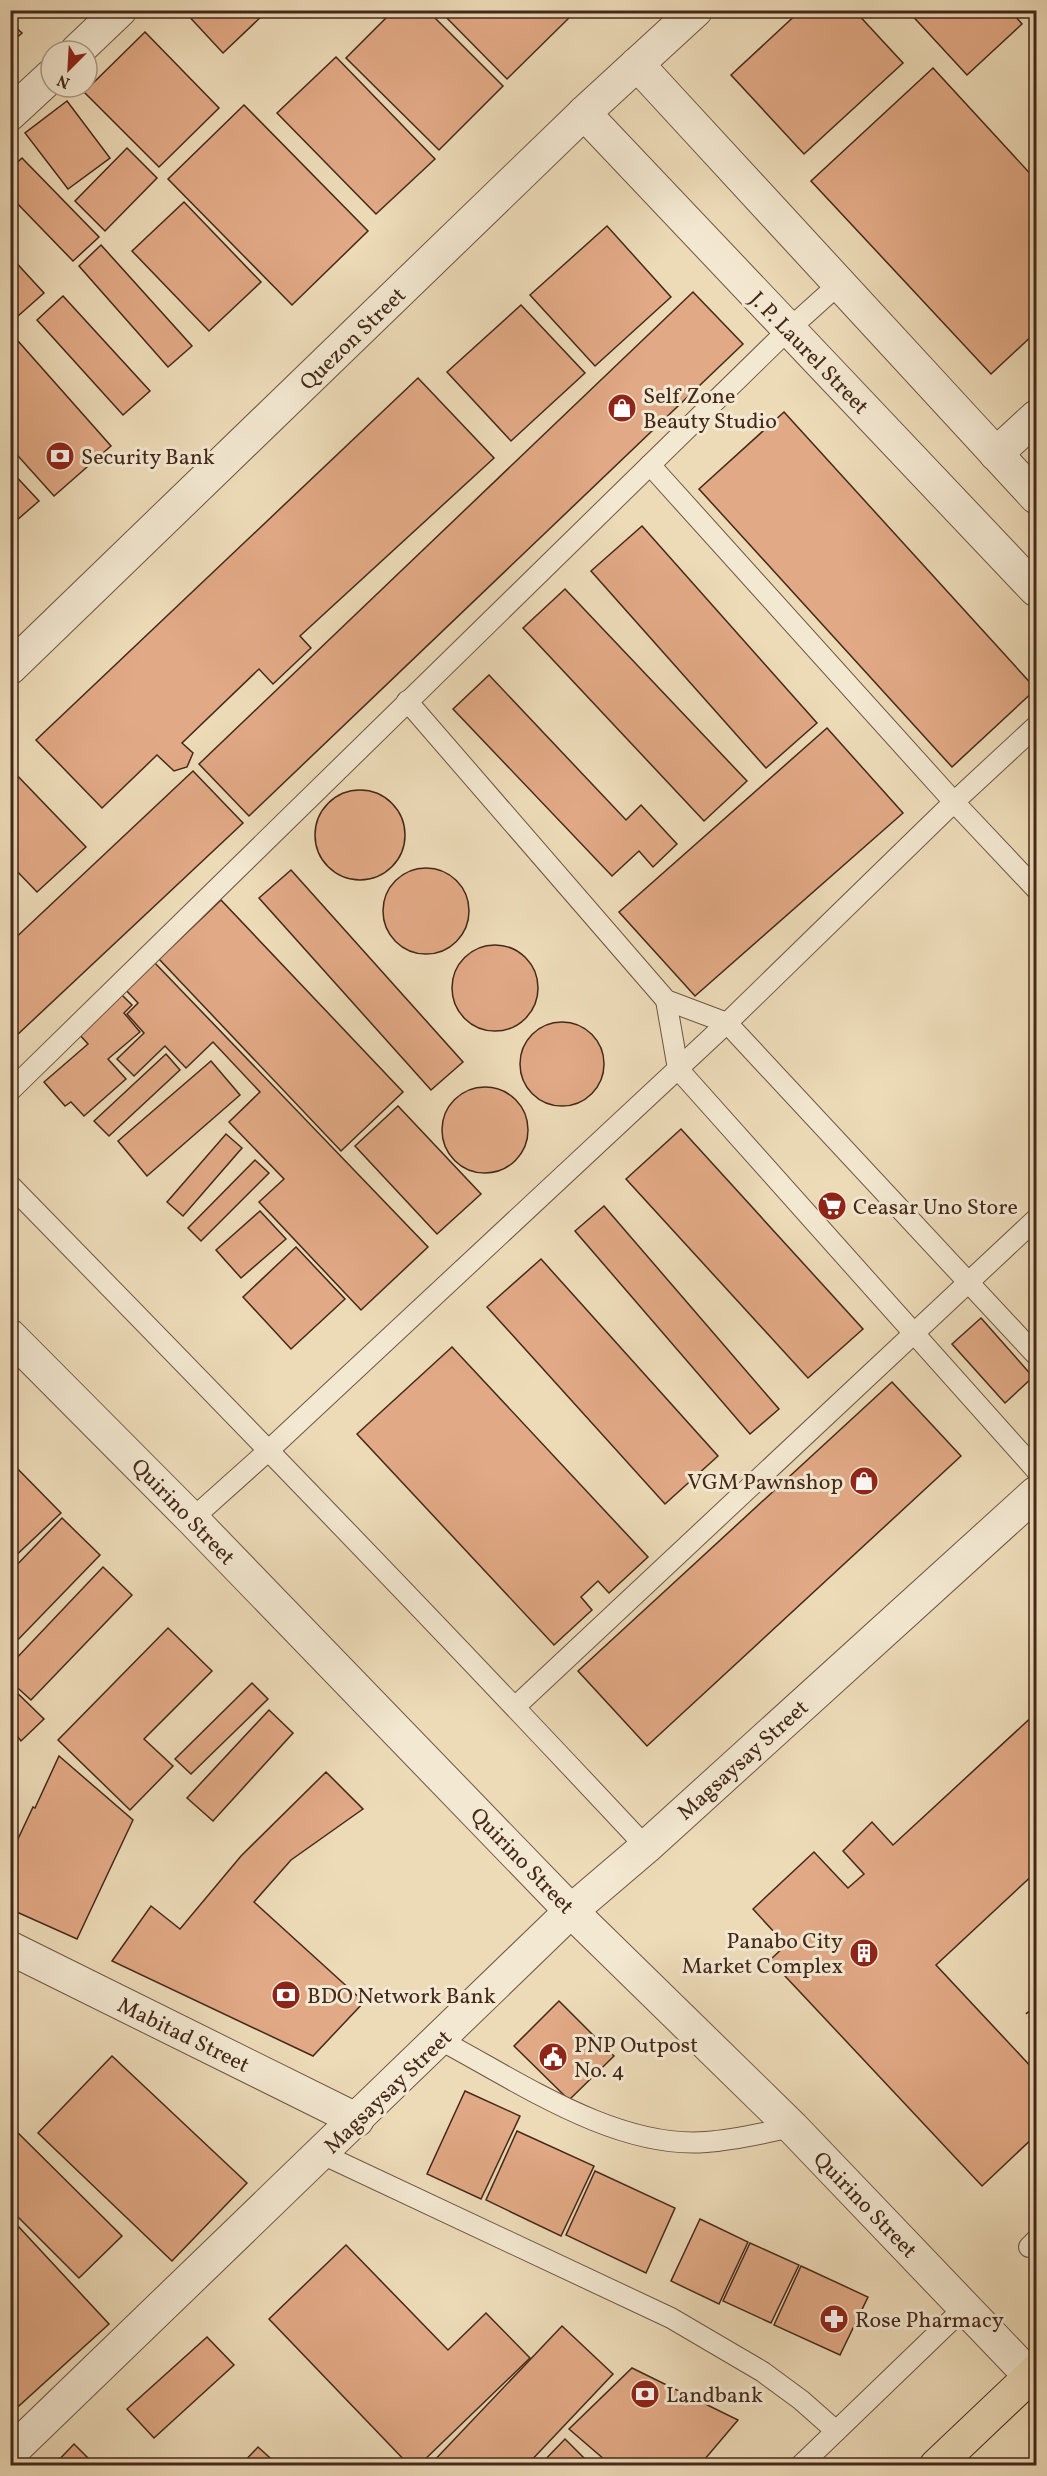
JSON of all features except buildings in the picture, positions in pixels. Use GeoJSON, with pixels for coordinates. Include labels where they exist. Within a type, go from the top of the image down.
{"type":"FeatureCollection","features":[{"type":"Feature","properties":{"kind":"highway"},"geometry":{"type":"LineString","coordinates":[[936,2466],[1035,2377]]}},
{"type":"Feature","properties":{"kind":"street"},"geometry":{"type":"LineString","coordinates":[[90,39],[120,10]]}},
{"type":"Feature","properties":{"kind":"street","name":"Quezon Street"},"geometry":{"type":"LineString","coordinates":[[10,668],[584,113],[696,10]]}},
{"type":"Feature","properties":{"kind":"street"},"geometry":{"type":"LineString","coordinates":[[638,64],[1036,497]]}},
{"type":"Feature","properties":{"kind":"street"},"geometry":{"type":"LineString","coordinates":[[10,114],[39,86]]}},
{"type":"Feature","properties":{"kind":"street","name":"J. P. Laurel Street"},"geometry":{"type":"LineString","coordinates":[[584,113],[1036,590]]}},
{"type":"Feature","properties":{"kind":"street"},"geometry":{"type":"LineString","coordinates":[[996,454],[1036,417]]}},
{"type":"Feature","properties":{"kind":"street","name":"Quirino Street"},"geometry":{"type":"LineString","coordinates":[[10,1336],[192,1519],[572,1911],[792,2127],[1035,2377]]}},
{"type":"Feature","properties":{"kind":"street","name":"Magsaysay Street"},"geometry":{"type":"LineString","coordinates":[[10,2453],[572,1911],[646,1847],[1036,1493]]}},
{"type":"Feature","properties":{"kind":"street","name":"Mabitad Street"},"geometry":{"type":"LineString","coordinates":[[10,1948],[357,2120]]}},
{"type":"Feature","properties":{"kind":"lane"},"geometry":{"type":"LineString","coordinates":[[10,1091],[406,701],[789,329],[839,284]]}},
{"type":"Feature","properties":{"kind":"lane"},"geometry":{"type":"LineString","coordinates":[[650,465],[954,802],[1036,889]]}},
{"type":"Feature","properties":{"kind":"lane"},"geometry":{"type":"LineString","coordinates":[[406,701],[666,1000],[727,1023],[1036,1355]]}},
{"type":"Feature","properties":{"kind":"lane"},"geometry":{"type":"LineString","coordinates":[[192,1519],[727,1023],[954,802],[1036,726]]}},
{"type":"Feature","properties":{"kind":"lane"},"geometry":{"type":"LineString","coordinates":[[666,1000],[678,1069],[1036,1470]]}},
{"type":"Feature","properties":{"kind":"lane"},"geometry":{"type":"LineString","coordinates":[[10,1185],[269,1450],[646,1847]]}},
{"type":"Feature","properties":{"kind":"lane"},"geometry":{"type":"LineString","coordinates":[[515,1707],[1036,1219]]}},
{"type":"Feature","properties":{"kind":"lane"},"geometry":{"type":"LineString","coordinates":[[440,2040],[580,2115],[621,2131],[663,2140],[704,2143],[745,2138],[792,2127]]}},
{"type":"Feature","properties":{"kind":"lane"},"geometry":{"type":"LineString","coordinates":[[322,2154],[670,2318],[719,2344],[801,2400],[836,2431]]}},
{"type":"Feature","properties":{"kind":"lane"},"geometry":{"type":"LineString","coordinates":[[800,2466],[965,2307]]}},
{"type":"Feature","properties":{"kind":"path"},"geometry":{"type":"LineString","coordinates":[[1027,2012],[1036,2023]]}},
{"type":"Feature","properties":{"kind":"place","name":"Self Zone Beauty Studio"},"geometry":{"type":"Point","coordinates":[622,408]}},
{"type":"Feature","properties":{"kind":"place","name":"Security Bank"},"geometry":{"type":"Point","coordinates":[60,456]}},
{"type":"Feature","properties":{"kind":"place","name":"Ceasar Uno Store"},"geometry":{"type":"Point","coordinates":[832,1206]}},
{"type":"Feature","properties":{"kind":"place","name":"VGM Pawnshop"},"geometry":{"type":"Point","coordinates":[864,1481]}},
{"type":"Feature","properties":{"kind":"place","name":"Panabo City Market Complex"},"geometry":{"type":"Point","coordinates":[864,1953]}},
{"type":"Feature","properties":{"kind":"place","name":"BDO Network Bank"},"geometry":{"type":"Point","coordinates":[286,1995]}},
{"type":"Feature","properties":{"kind":"place","name":"PNP Outpost No. 4"},"geometry":{"type":"Point","coordinates":[553,2057]}},
{"type":"Feature","properties":{"kind":"place","name":"Rose Pharmacy"},"geometry":{"type":"Point","coordinates":[834,2319]}},
{"type":"Feature","properties":{"kind":"place","name":"Landbank"},"geometry":{"type":"Point","coordinates":[645,2394]}}]}
